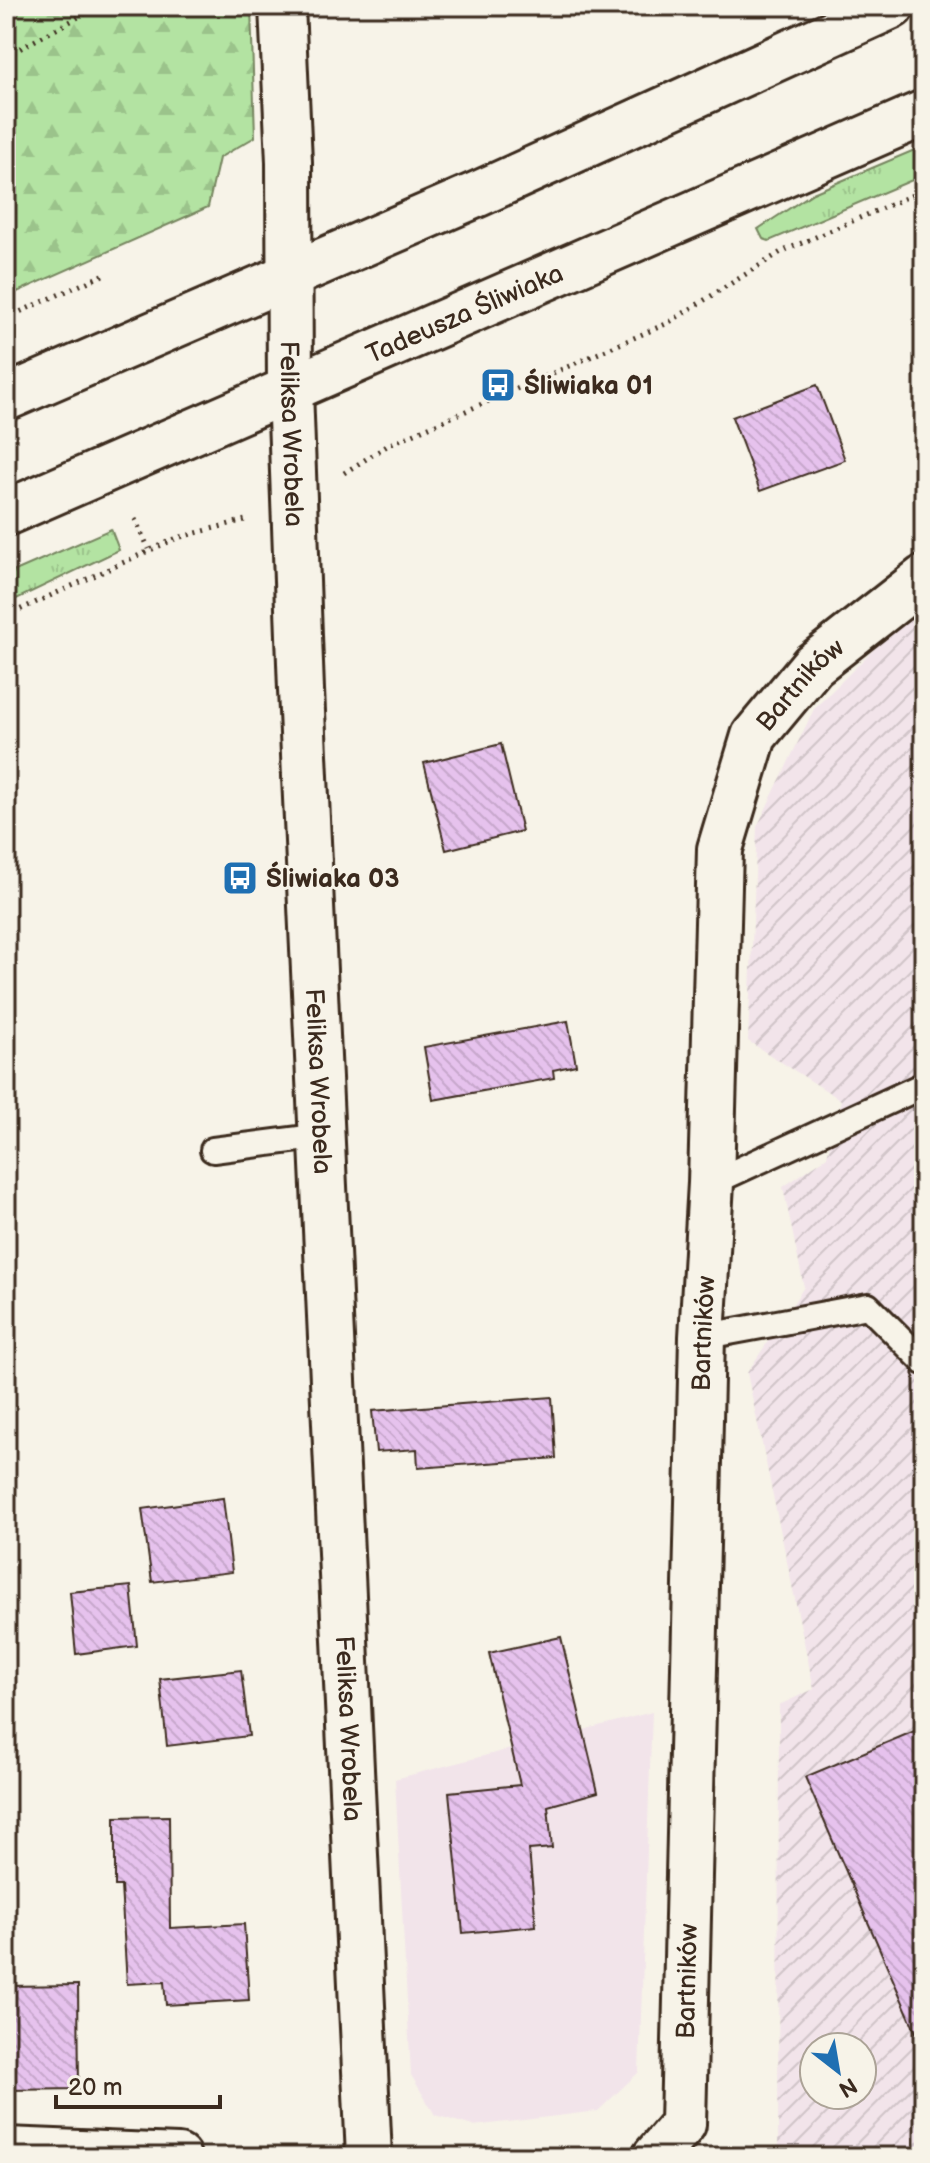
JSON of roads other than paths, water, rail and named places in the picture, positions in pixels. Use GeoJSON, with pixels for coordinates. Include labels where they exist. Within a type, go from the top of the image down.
{"type":"FeatureCollection","features":[{"type":"Feature","properties":{"kind":"street","name":"Feliksa Wrobela"},"geometry":{"type":"LineString","coordinates":[[282,6],[289,162],[290,390],[369,2157]]}},
{"type":"Feature","properties":{"kind":"street"},"geometry":{"type":"LineString","coordinates":[[6,398],[493,187],[892,6]]}},
{"type":"Feature","properties":{"kind":"street","name":"Tadeusza Śliwiaka"},"geometry":{"type":"LineString","coordinates":[[6,513],[924,113]]}},
{"type":"Feature","properties":{"kind":"street","name":"Bartników"},"geometry":{"type":"LineString","coordinates":[[655,2157],[683,2124],[702,1337],[711,1183],[720,849],[754,736],[813,665],[924,578]]}},
{"type":"Feature","properties":{"kind":"street"},"geometry":{"type":"LineString","coordinates":[[6,2150],[178,2157]]}},
{"type":"Feature","properties":{"kind":"lane"},"geometry":{"type":"LineString","coordinates":[[711,1183],[924,1085]]}},
{"type":"Feature","properties":{"kind":"lane"},"geometry":{"type":"LineString","coordinates":[[213,1150],[323,1136]]}},
{"type":"Feature","properties":{"kind":"lane"},"geometry":{"type":"LineString","coordinates":[[702,1337],[868,1306],[924,1362]]}},
{"type":"Feature","properties":{"kind":"place","name":"Śliwiaka 01"},"geometry":{"type":"Point","coordinates":[498,385]}},
{"type":"Feature","properties":{"kind":"place","name":"Śliwiaka 03"},"geometry":{"type":"Point","coordinates":[240,878]}}]}
